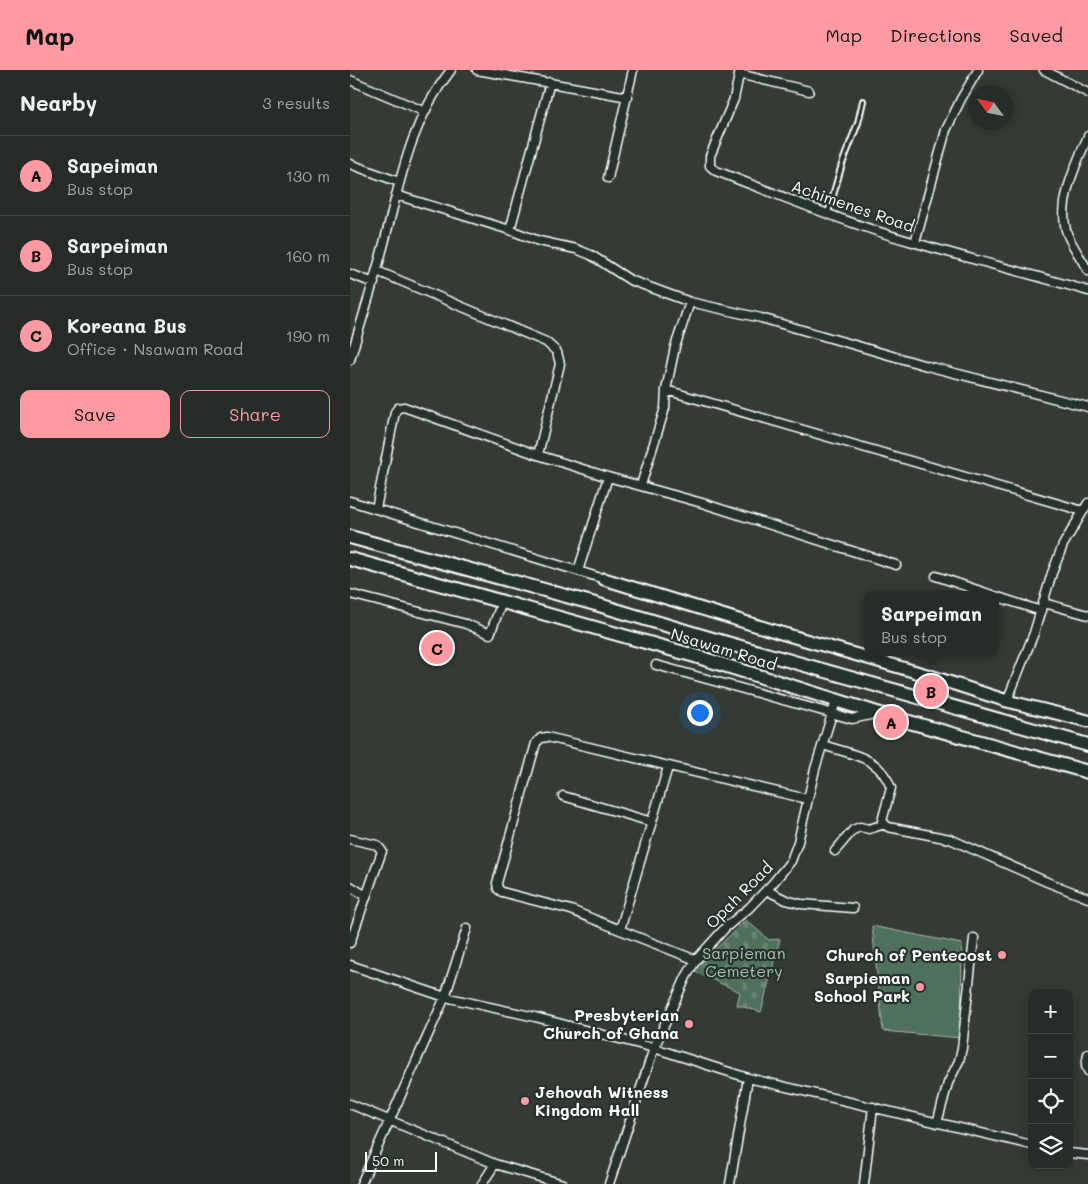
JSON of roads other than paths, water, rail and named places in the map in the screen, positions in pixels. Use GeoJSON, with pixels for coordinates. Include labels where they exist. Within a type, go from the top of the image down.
{"type":"FeatureCollection","features":[{"type":"Feature","properties":{"kind":"highway","name":"Nsawam Road"},"geometry":{"type":"LineString","coordinates":[[350,537],[599,605],[1088,745]]}},
{"type":"Feature","properties":{"kind":"highway","name":"Nsawam Road"},"geometry":{"type":"LineString","coordinates":[[350,560],[712,661],[835,707],[876,714],[1088,772]]}},
{"type":"Feature","properties":{"kind":"main road"},"geometry":{"type":"LineString","coordinates":[[604,579],[930,676],[1007,701],[1088,721]]}},
{"type":"Feature","properties":{"kind":"street"},"geometry":{"type":"LineString","coordinates":[[350,360],[374,283],[399,182],[414,134],[424,111],[450,70]]}},
{"type":"Feature","properties":{"kind":"street"},"geometry":{"type":"LineString","coordinates":[[477,70],[628,97]]}},
{"type":"Feature","properties":{"kind":"street"},"geometry":{"type":"LineString","coordinates":[[608,178],[634,70]]}},
{"type":"Feature","properties":{"kind":"street"},"geometry":{"type":"LineString","coordinates":[[915,243],[946,130],[978,70]]}},
{"type":"Feature","properties":{"kind":"street"},"geometry":{"type":"LineString","coordinates":[[1044,70],[1088,93]]}},
{"type":"Feature","properties":{"kind":"street"},"geometry":{"type":"LineString","coordinates":[[739,72],[809,92]]}},
{"type":"Feature","properties":{"kind":"street","name":"Achimenes Road"},"geometry":{"type":"LineString","coordinates":[[739,72],[734,99],[710,156],[710,166],[716,171],[915,243],[1019,270],[1088,291]]}},
{"type":"Feature","properties":{"kind":"street"},"geometry":{"type":"LineString","coordinates":[[350,80],[424,111]]}},
{"type":"Feature","properties":{"kind":"street"},"geometry":{"type":"LineString","coordinates":[[510,230],[550,82]]}},
{"type":"Feature","properties":{"kind":"street"},"geometry":{"type":"LineString","coordinates":[[1088,136],[1068,188],[1064,212],[1066,230],[1088,271]]}},
{"type":"Feature","properties":{"kind":"street"},"geometry":{"type":"LineString","coordinates":[[350,164],[399,182]]}},
{"type":"Feature","properties":{"kind":"street"},"geometry":{"type":"LineString","coordinates":[[396,195],[510,230],[539,241],[576,249],[591,255],[630,280],[690,302],[761,318],[928,366],[1088,407]]}},
{"type":"Feature","properties":{"kind":"street"},"geometry":{"type":"LineString","coordinates":[[377,271],[546,342],[557,352],[560,364],[538,455]]}},
{"type":"Feature","properties":{"kind":"street"},"geometry":{"type":"LineString","coordinates":[[350,274],[374,283]]}},
{"type":"Feature","properties":{"kind":"street"},"geometry":{"type":"LineString","coordinates":[[641,485],[664,408],[675,347],[690,302]]}},
{"type":"Feature","properties":{"kind":"street"},"geometry":{"type":"LineString","coordinates":[[666,390],[1083,511]]}},
{"type":"Feature","properties":{"kind":"street"},"geometry":{"type":"LineString","coordinates":[[376,509],[395,412],[398,408],[404,407],[538,455],[608,477],[702,502],[896,565]]}},
{"type":"Feature","properties":{"kind":"street"},"geometry":{"type":"LineString","coordinates":[[578,571],[608,477]]}},
{"type":"Feature","properties":{"kind":"street"},"geometry":{"type":"LineString","coordinates":[[350,501],[604,579]]}},
{"type":"Feature","properties":{"kind":"street"},"geometry":{"type":"LineString","coordinates":[[1007,701],[1034,633],[1052,573],[1063,545],[1088,503]]}},
{"type":"Feature","properties":{"kind":"street"},"geometry":{"type":"LineString","coordinates":[[936,576],[982,591]]}},
{"type":"Feature","properties":{"kind":"street"},"geometry":{"type":"LineString","coordinates":[[350,594],[466,624],[490,634],[502,602]]}},
{"type":"Feature","properties":{"kind":"street"},"geometry":{"type":"LineString","coordinates":[[999,597],[1041,611]]}},
{"type":"Feature","properties":{"kind":"street"},"geometry":{"type":"LineString","coordinates":[[1044,603],[1088,614]]}},
{"type":"Feature","properties":{"kind":"street"},"geometry":{"type":"LineString","coordinates":[[656,665],[835,707]]}},
{"type":"Feature","properties":{"kind":"street","name":"Opah Road"},"geometry":{"type":"LineString","coordinates":[[609,1184],[654,1048],[686,977],[696,960],[725,928],[749,908],[791,861],[798,842],[807,799],[835,707]]}},
{"type":"Feature","properties":{"kind":"street"},"geometry":{"type":"LineString","coordinates":[[696,960],[570,910],[502,892],[498,889],[497,883],[536,743],[541,738],[547,737],[807,799]]}},
{"type":"Feature","properties":{"kind":"street"},"geometry":{"type":"LineString","coordinates":[[823,745],[872,761],[883,771],[891,788],[882,821],[888,827],[950,839],[1088,898]]}},
{"type":"Feature","properties":{"kind":"street"},"geometry":{"type":"LineString","coordinates":[[620,930],[668,767]]}},
{"type":"Feature","properties":{"kind":"street"},"geometry":{"type":"LineString","coordinates":[[563,796],[652,822]]}},
{"type":"Feature","properties":{"kind":"street"},"geometry":{"type":"LineString","coordinates":[[836,851],[854,830],[860,828],[869,829],[885,824]]}},
{"type":"Feature","properties":{"kind":"street"},"geometry":{"type":"LineString","coordinates":[[350,839],[376,845],[382,851],[350,943]]}},
{"type":"Feature","properties":{"kind":"street"},"geometry":{"type":"LineString","coordinates":[[350,886],[366,896]]}},
{"type":"Feature","properties":{"kind":"street"},"geometry":{"type":"LineString","coordinates":[[766,890],[786,900],[801,904],[853,908]]}},
{"type":"Feature","properties":{"kind":"street"},"geometry":{"type":"LineString","coordinates":[[361,1184],[445,997],[467,928]]}},
{"type":"Feature","properties":{"kind":"street"},"geometry":{"type":"LineString","coordinates":[[937,1123],[948,1083],[959,1061],[962,1048],[974,938]]}},
{"type":"Feature","properties":{"kind":"street"},"geometry":{"type":"LineString","coordinates":[[350,965],[445,997],[534,1017],[654,1048],[748,1078],[1028,1144]]}},
{"type":"Feature","properties":{"kind":"street"},"geometry":{"type":"LineString","coordinates":[[1088,1054],[1086,1066],[1088,1072]]}},
{"type":"Feature","properties":{"kind":"street"},"geometry":{"type":"LineString","coordinates":[[730,1184],[748,1078]]}},
{"type":"Feature","properties":{"kind":"street"},"geometry":{"type":"LineString","coordinates":[[350,1104],[495,1164],[563,1184]]}},
{"type":"Feature","properties":{"kind":"street"},"geometry":{"type":"LineString","coordinates":[[864,1184],[873,1108]]}},
{"type":"Feature","properties":{"kind":"street"},"geometry":{"type":"LineString","coordinates":[[1073,1153],[1088,1155]]}},
{"type":"Feature","properties":{"kind":"street"},"geometry":{"type":"LineString","coordinates":[[482,1184],[495,1164]]}},
{"type":"Feature","properties":{"kind":"lane"},"geometry":{"type":"LineString","coordinates":[[828,213],[842,164],[858,123],[863,100]]}},
{"type":"Feature","properties":{"kind":"place","name":"Koreana Bus"},"geometry":{"type":"Point","coordinates":[437,648]}},
{"type":"Feature","properties":{"kind":"place","name":"Sarpeiman"},"geometry":{"type":"Point","coordinates":[931,691]}},
{"type":"Feature","properties":{"kind":"place","name":"Sapeiman"},"geometry":{"type":"Point","coordinates":[891,722]}},
{"type":"Feature","properties":{"kind":"place","name":"Church of Pentecost"},"geometry":{"type":"Point","coordinates":[1002,955]}},
{"type":"Feature","properties":{"kind":"place","name":"Sarpieman School Park"},"geometry":{"type":"Point","coordinates":[920,987]}},
{"type":"Feature","properties":{"kind":"place","name":"Presbyterian Church of Ghana"},"geometry":{"type":"Point","coordinates":[689,1024]}},
{"type":"Feature","properties":{"kind":"place","name":"Jehovah Witness Kingdom Hall"},"geometry":{"type":"Point","coordinates":[525,1101]}},
{"type":"Feature","properties":{"kind":"park label","name":"Sarpieman Cemetery"},"geometry":{"type":"Point","coordinates":[744,962]}}]}
